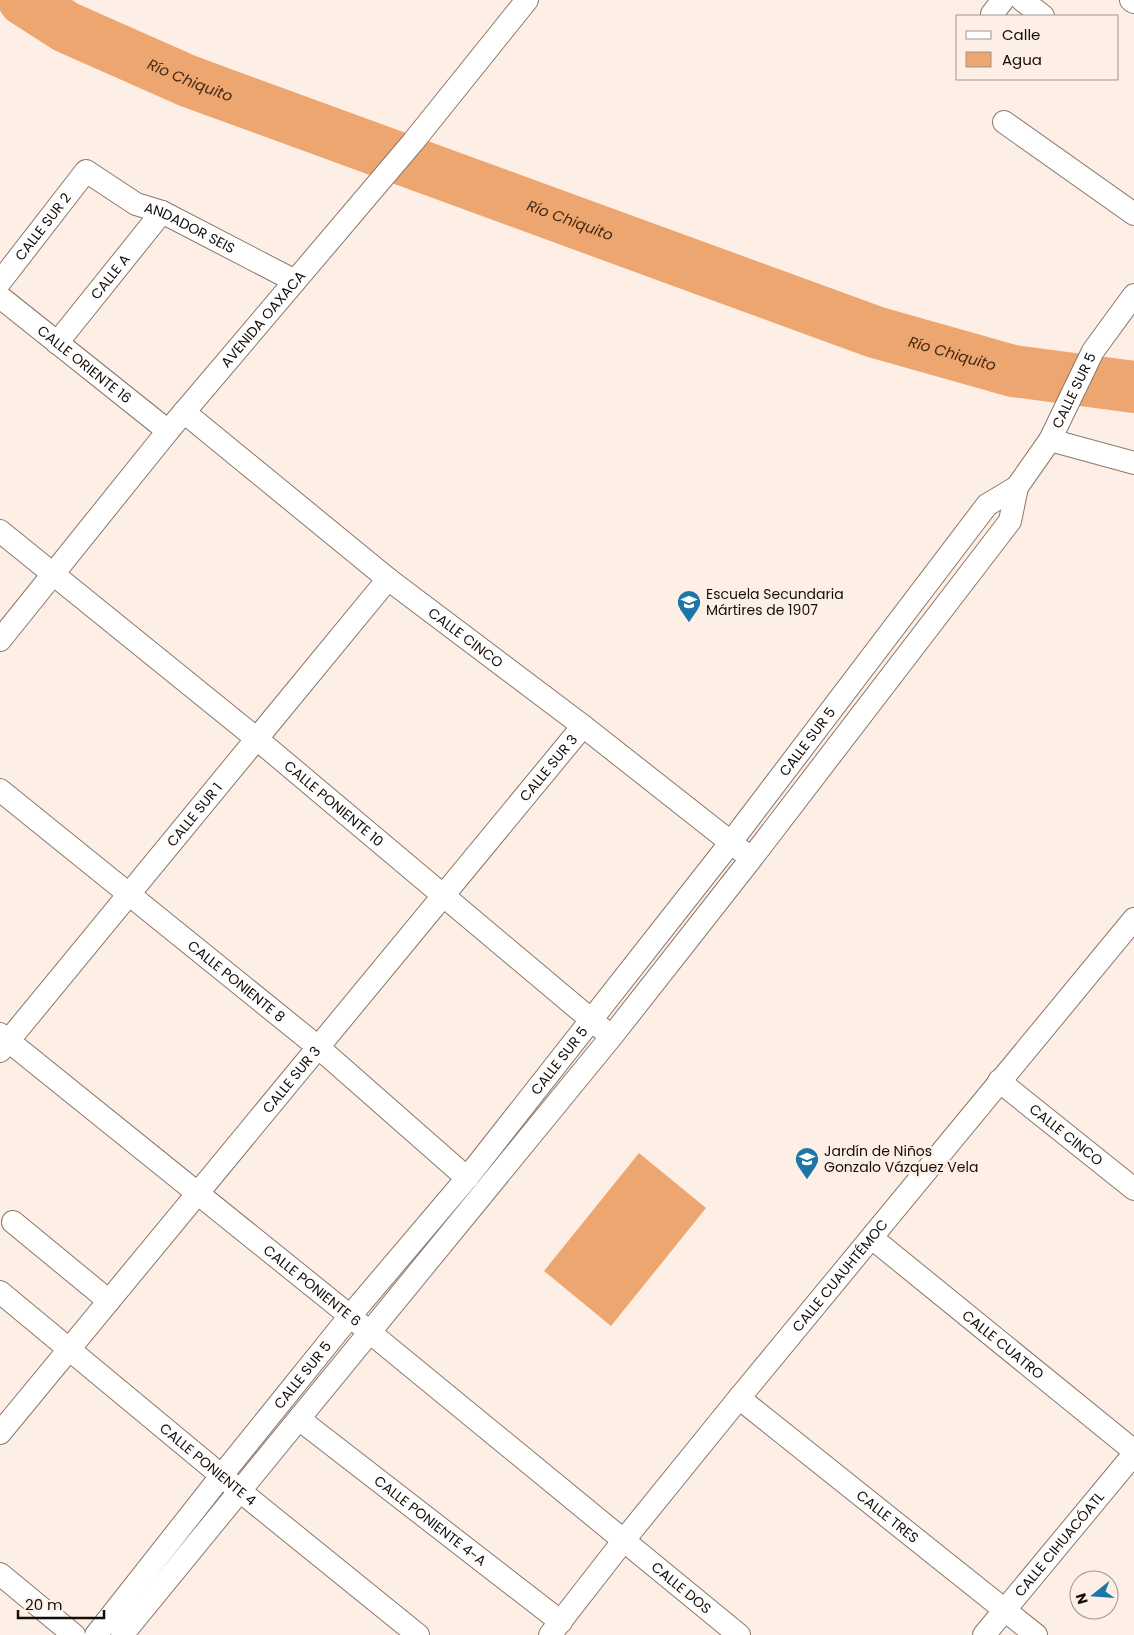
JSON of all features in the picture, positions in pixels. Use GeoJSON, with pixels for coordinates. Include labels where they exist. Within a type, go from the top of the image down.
{"type":"FeatureCollection","features":[{"type":"Feature","properties":{"kind":"street","name":"AVENIDA OAXACA"},"geometry":{"type":"LineString","coordinates":[[0,640],[168,431],[413,142],[527,0]]}},
{"type":"Feature","properties":{"kind":"street"},"geometry":{"type":"LineString","coordinates":[[1022,0],[1042,15]]}},
{"type":"Feature","properties":{"kind":"street"},"geometry":{"type":"LineString","coordinates":[[1004,122],[1134,214]]}},
{"type":"Feature","properties":{"kind":"street","name":"ANDADOR SEIS"},"geometry":{"type":"LineString","coordinates":[[86,171],[136,204],[162,212],[295,281]]}},
{"type":"Feature","properties":{"kind":"street","name":"CALLE SUR 2"},"geometry":{"type":"LineString","coordinates":[[0,282],[86,171]]}},
{"type":"Feature","properties":{"kind":"street","name":"CALLE A"},"geometry":{"type":"LineString","coordinates":[[57,342],[162,212]]}},
{"type":"Feature","properties":{"kind":"street","name":"CALLE SUR 5"},"geometry":{"type":"LineString","coordinates":[[122,1635],[612,1036],[751,859],[1010,522],[1017,487],[1054,431],[1094,351],[1134,295]]}},
{"type":"Feature","properties":{"kind":"street","name":"CALLE ORIENTE 16"},"geometry":{"type":"LineString","coordinates":[[0,297],[168,431]]}},
{"type":"Feature","properties":{"kind":"street","name":"CALLE CINCO"},"geometry":{"type":"LineString","coordinates":[[184,412],[388,579],[583,726],[751,859]]}},
{"type":"Feature","properties":{"kind":"street"},"geometry":{"type":"LineString","coordinates":[[1054,431],[1134,463]]}},
{"type":"Feature","properties":{"kind":"street","name":"CALLE SUR 5"},"geometry":{"type":"LineString","coordinates":[[96,1635],[350,1316],[467,1178],[731,842],[987,505],[1017,487]]}},
{"type":"Feature","properties":{"kind":"street","name":"CALLE PONIENTE 10"},"geometry":{"type":"LineString","coordinates":[[0,531],[257,739],[612,1036]]}},
{"type":"Feature","properties":{"kind":"street","name":"CALLE SUR 1"},"geometry":{"type":"LineString","coordinates":[[3,1042],[129,895],[388,579]]}},
{"type":"Feature","properties":{"kind":"street","name":"CALLE SUR 3"},"geometry":{"type":"LineString","coordinates":[[1,1430],[70,1349],[583,726]]}},
{"type":"Feature","properties":{"kind":"street","name":"CALLE PONIENTE 8"},"geometry":{"type":"LineString","coordinates":[[0,790],[318,1047],[467,1178]]}},
{"type":"Feature","properties":{"kind":"street","name":"CALLE CUAUHTÉMOC"},"geometry":{"type":"LineString","coordinates":[[556,1628],[624,1540],[739,1398],[999,1081],[1134,920]]}},
{"type":"Feature","properties":{"kind":"street","name":"CALLE PONIENTE 6"},"geometry":{"type":"LineString","coordinates":[[3,1042],[370,1332],[624,1540]]}},
{"type":"Feature","properties":{"kind":"street","name":"CALLE CINCO"},"geometry":{"type":"LineString","coordinates":[[999,1081],[1134,1189]]}},
{"type":"Feature","properties":{"kind":"street"},"geometry":{"type":"LineString","coordinates":[[13,1222],[109,1301]]}},
{"type":"Feature","properties":{"kind":"street","name":"CALLE CUATRO"},"geometry":{"type":"LineString","coordinates":[[872,1238],[1134,1453]]}},
{"type":"Feature","properties":{"kind":"street","name":"CALLE PONIENTE 4"},"geometry":{"type":"LineString","coordinates":[[0,1292],[240,1491],[418,1635]]}},
{"type":"Feature","properties":{"kind":"street","name":"CALLE TRES"},"geometry":{"type":"LineString","coordinates":[[739,1398],[1036,1635]]}},
{"type":"Feature","properties":{"kind":"street","name":"CALLE PONIENTE 4-A"},"geometry":{"type":"LineString","coordinates":[[300,1419],[556,1628]]}},
{"type":"Feature","properties":{"kind":"street","name":"CALLE CIHUACÓATL"},"geometry":{"type":"LineString","coordinates":[[984,1635],[1134,1453]]}},
{"type":"Feature","properties":{"kind":"street","name":"CALLE DOS"},"geometry":{"type":"LineString","coordinates":[[624,1540],[739,1635]]}},
{"type":"Feature","properties":{"kind":"street"},"geometry":{"type":"LineString","coordinates":[[0,1574],[74,1635]]}},
{"type":"Feature","properties":{"kind":"water"},"geometry":{"type":"Polygon","coordinates":[[[639,1153],[706,1208],[611,1326],[544,1271],[639,1153]]]}},
{"type":"Feature","properties":{"kind":"waterway","name":"Río Chiquito"},"geometry":{"type":"LineString","coordinates":[[24,0],[66,27],[188,81],[875,332],[1013,371],[1134,387]]}},
{"type":"Feature","properties":{"kind":"place","name":"Escuela Secundaria Mártires de 1907"},"geometry":{"type":"Point","coordinates":[689,623]}},
{"type":"Feature","properties":{"kind":"place","name":"Jardín de Niños Gonzalo Vázquez Vela"},"geometry":{"type":"Point","coordinates":[807,1180]}}]}
